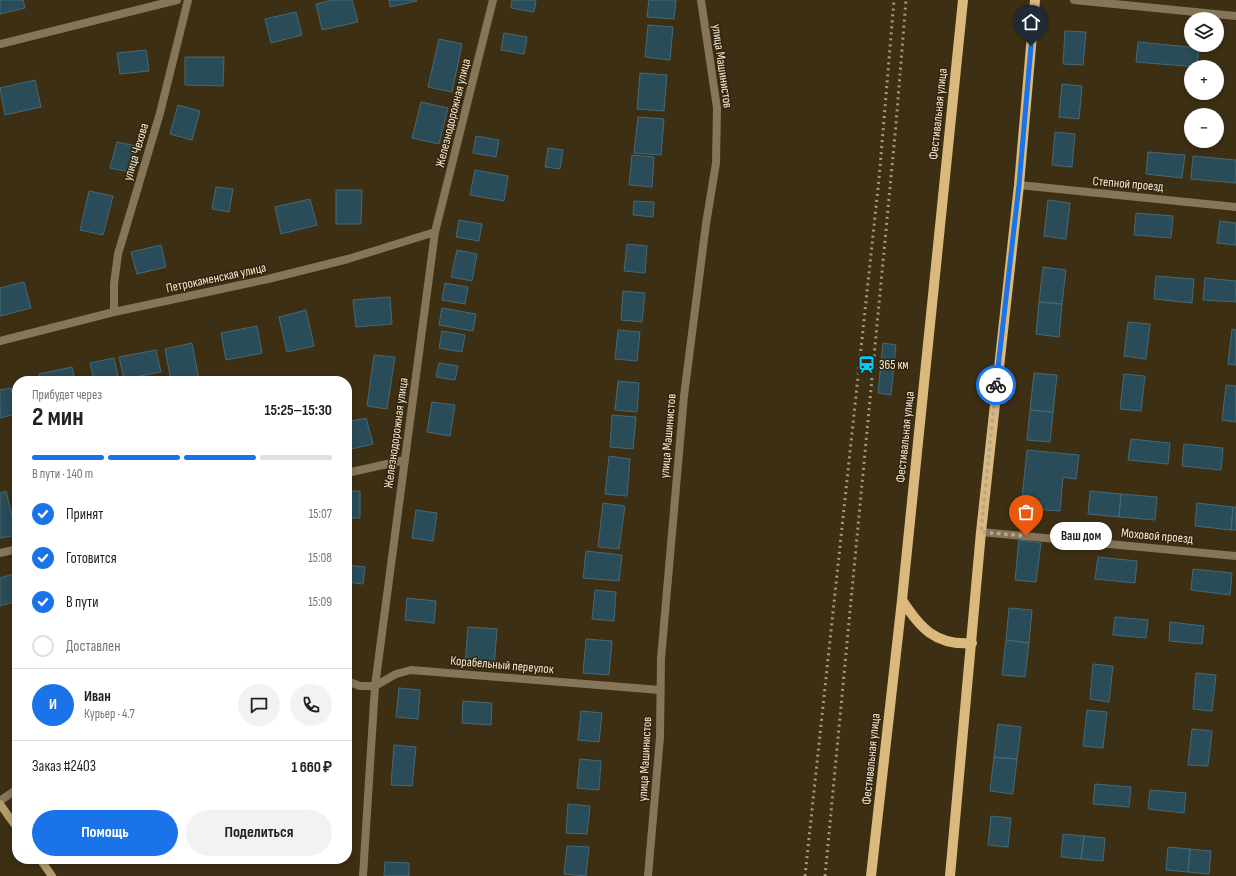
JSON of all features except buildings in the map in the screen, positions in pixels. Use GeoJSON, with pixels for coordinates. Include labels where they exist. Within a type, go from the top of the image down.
{"type":"FeatureCollection","features":[{"type":"Feature","properties":{"kind":"main road","name":"Фестивальная улица"},"geometry":{"type":"LineString","coordinates":[[871,876],[902,600],[963,0]]}},
{"type":"Feature","properties":{"kind":"main road"},"geometry":{"type":"LineString","coordinates":[[950,876],[981,532],[1019,185],[1035,0]]}},
{"type":"Feature","properties":{"kind":"main road"},"geometry":{"type":"LineString","coordinates":[[902,600],[914,618],[929,633],[946,642],[958,644],[972,643]]}},
{"type":"Feature","properties":{"kind":"main road"},"geometry":{"type":"LineString","coordinates":[[0,804],[12,821]]}},
{"type":"Feature","properties":{"kind":"main road"},"geometry":{"type":"LineString","coordinates":[[44,864],[52,876]]}},
{"type":"Feature","properties":{"kind":"street"},"geometry":{"type":"LineString","coordinates":[[0,44],[177,0]]}},
{"type":"Feature","properties":{"kind":"street","name":"улица Чехова"},"geometry":{"type":"LineString","coordinates":[[114,312],[114,284],[118,254],[160,113],[188,0]]}},
{"type":"Feature","properties":{"kind":"street","name":"Железнодорожная улица"},"geometry":{"type":"LineString","coordinates":[[364,876],[375,686],[435,232],[493,0]]}},
{"type":"Feature","properties":{"kind":"street","name":"улица Машинистов"},"geometry":{"type":"LineString","coordinates":[[648,876],[660,737],[660,690],[686,372],[716,163],[717,108],[701,0]]}},
{"type":"Feature","properties":{"kind":"street"},"geometry":{"type":"LineString","coordinates":[[1074,0],[1236,16]]}},
{"type":"Feature","properties":{"kind":"street","name":"Степной проезд"},"geometry":{"type":"LineString","coordinates":[[1019,185],[1236,207]]}},
{"type":"Feature","properties":{"kind":"street","name":"Петрокаменская улица"},"geometry":{"type":"LineString","coordinates":[[0,341],[114,312],[268,279],[348,259],[435,232]]}},
{"type":"Feature","properties":{"kind":"street"},"geometry":{"type":"LineString","coordinates":[[352,472],[405,460]]}},
{"type":"Feature","properties":{"kind":"street","name":"Моховой проезд"},"geometry":{"type":"LineString","coordinates":[[981,532],[1236,556]]}},
{"type":"Feature","properties":{"kind":"street"},"geometry":{"type":"LineString","coordinates":[[0,553],[12,550]]}},
{"type":"Feature","properties":{"kind":"street","name":"Корабельный переулок"},"geometry":{"type":"LineString","coordinates":[[375,686],[396,674],[411,670],[660,690]]}},
{"type":"Feature","properties":{"kind":"street"},"geometry":{"type":"LineString","coordinates":[[352,683],[360,686],[375,686]]}},
{"type":"Feature","properties":{"kind":"street"},"geometry":{"type":"LineString","coordinates":[[0,801],[12,793]]}},
{"type":"Feature","properties":{"kind":"railway"},"geometry":{"type":"LineString","coordinates":[[805,876],[879,179],[894,0]]}},
{"type":"Feature","properties":{"kind":"railway"},"geometry":{"type":"LineString","coordinates":[[825,876],[896,124],[906,0]]}},
{"type":"Feature","properties":{"kind":"way so far"},"geometry":{"type":"LineString","coordinates":[[996,385],[981,532],[1026,536]]}},
{"type":"Feature","properties":{"kind":"place","name":"365 км"},"geometry":{"type":"Point","coordinates":[866,365]}},
{"type":"Feature","properties":{"kind":"place","name":"Ваш дом"},"geometry":{"type":"Point","coordinates":[1026,536]}},
{"type":"Feature","properties":{"kind":"route"},"geometry":{"type":"LineString","coordinates":[[996,385],[1019,185],[1031,46]]}}]}
